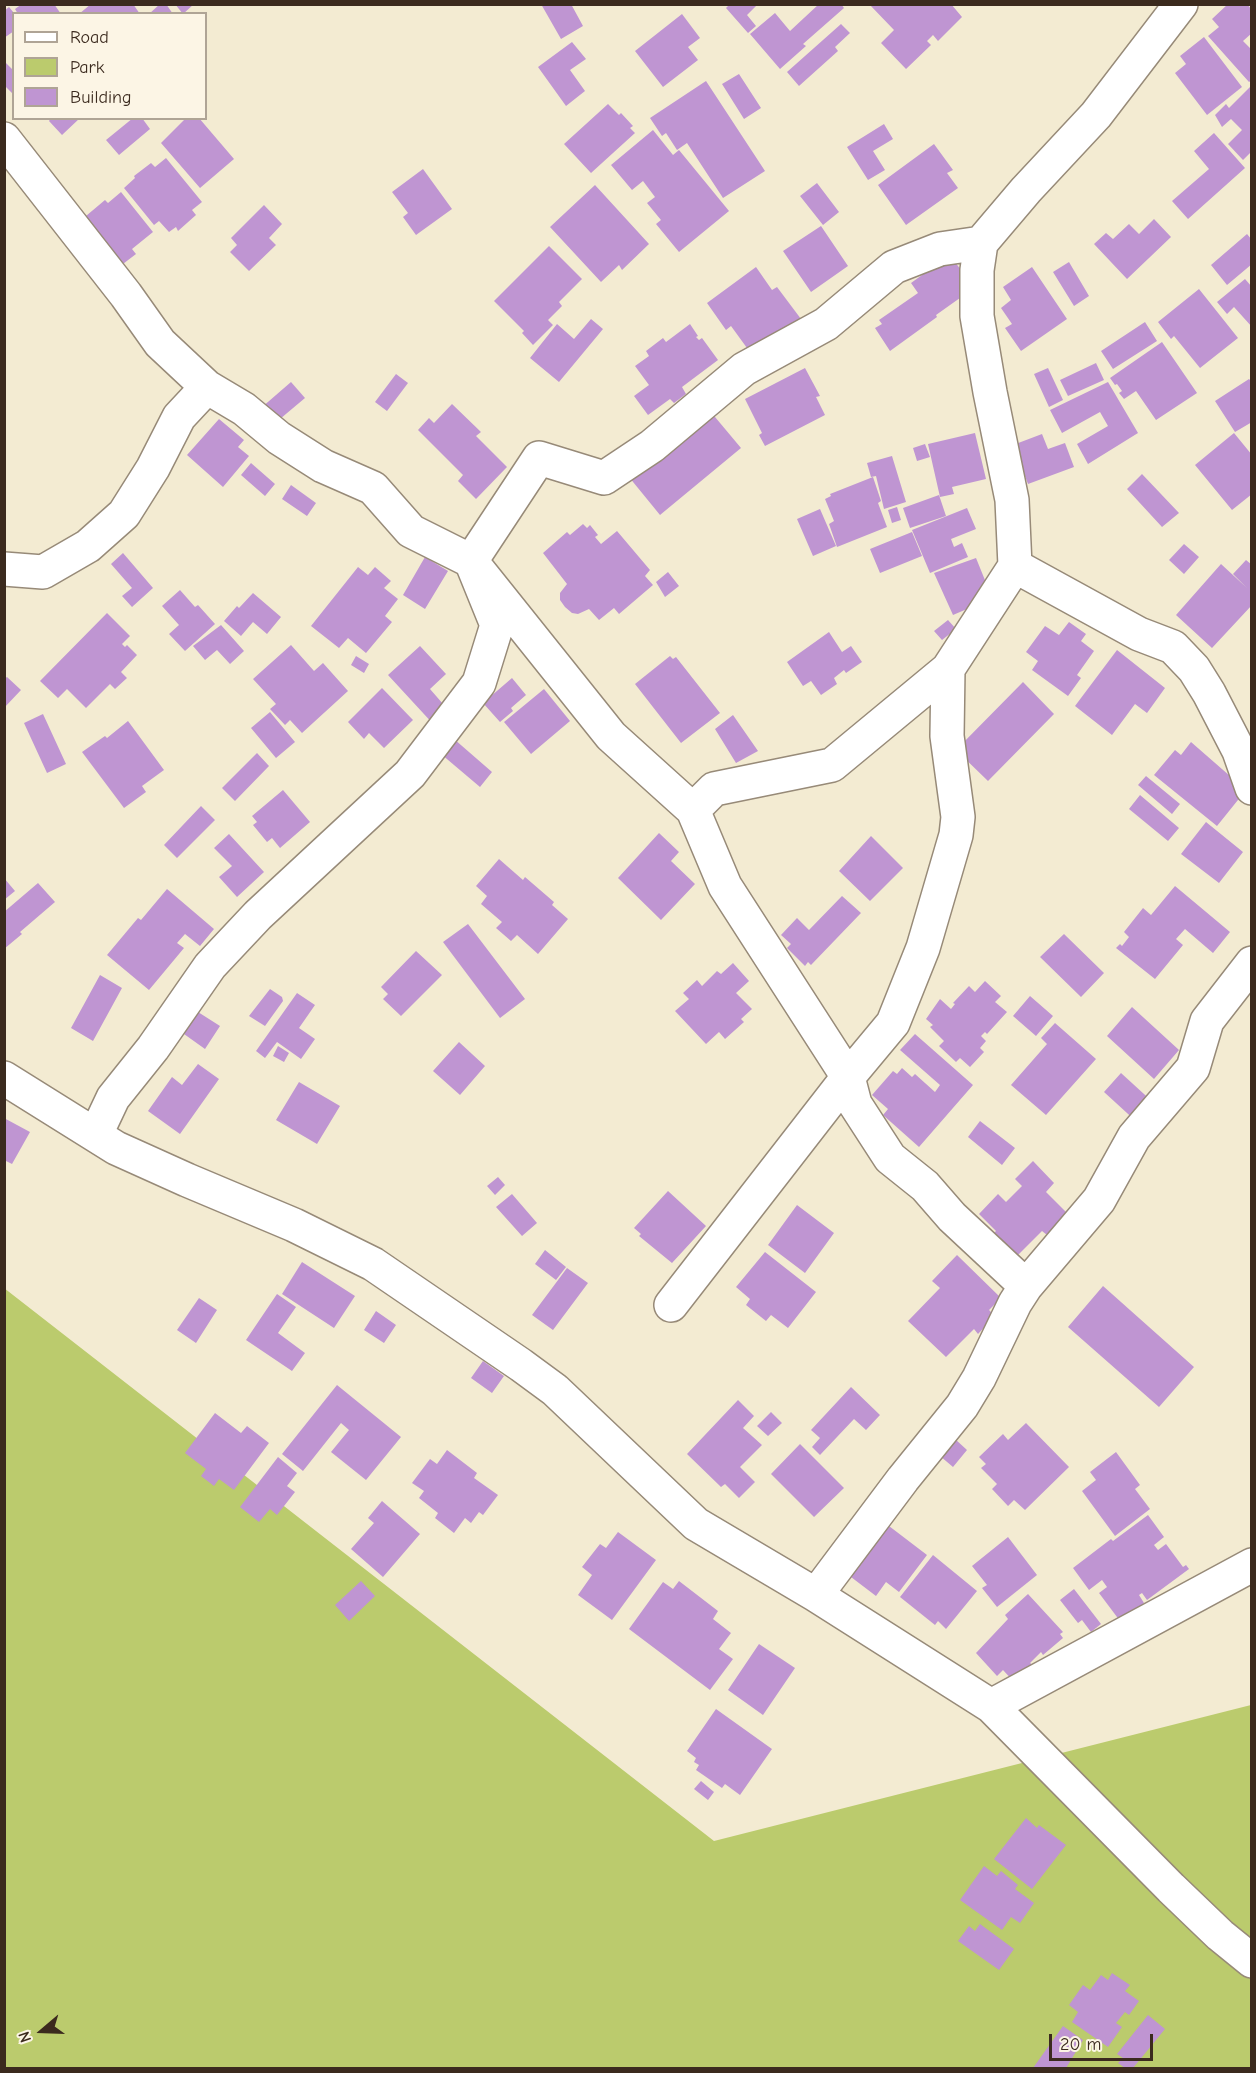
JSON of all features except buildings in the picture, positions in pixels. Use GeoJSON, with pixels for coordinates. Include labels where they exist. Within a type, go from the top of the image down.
{"type":"FeatureCollection","features":[{"type":"Feature","properties":{"kind":"street"},"geometry":{"type":"LineString","coordinates":[[693,810],[714,789],[832,765],[948,669],[1015,566],[1012,500],[977,316],[977,270],[981,243],[1026,190],[1096,115],[1181,4]]}},
{"type":"Feature","properties":{"kind":"street"},"geometry":{"type":"LineString","coordinates":[[4,139],[126,295],[160,343],[207,387],[244,409],[279,438],[323,466],[373,488],[411,531],[471,561],[611,736],[693,810],[725,886],[848,1077],[855,1104],[890,1158],[925,1186],[952,1217],[1026,1286]]}},
{"type":"Feature","properties":{"kind":"street"},"geometry":{"type":"LineString","coordinates":[[471,561],[538,458],[604,478],[651,446],[744,369],[826,324],[894,267],[940,249],[981,243]]}},
{"type":"Feature","properties":{"kind":"street"},"geometry":{"type":"LineString","coordinates":[[4,569],[43,572],[88,546],[124,514],[153,468],[179,417],[207,387]]}},
{"type":"Feature","properties":{"kind":"street"},"geometry":{"type":"LineString","coordinates":[[96,1134],[113,1098],[153,1048],[210,966],[258,915],[410,774],[479,683],[497,625],[471,561]]}},
{"type":"Feature","properties":{"kind":"street"},"geometry":{"type":"LineString","coordinates":[[1015,566],[1139,634],[1173,647],[1194,669],[1209,693],[1239,751],[1251,788]]}},
{"type":"Feature","properties":{"kind":"street"},"geometry":{"type":"LineString","coordinates":[[671,1305],[848,1077],[893,1023],[923,948],[956,836],[958,818],[947,736],[948,669]]}},
{"type":"Feature","properties":{"kind":"street"},"geometry":{"type":"LineString","coordinates":[[816,1595],[903,1479],[962,1406],[979,1378],[1015,1303],[1026,1286],[1099,1200],[1134,1137],[1193,1068],[1207,1021],[1251,963]]}},
{"type":"Feature","properties":{"kind":"street"},"geometry":{"type":"LineString","coordinates":[[4,1078],[116,1148],[294,1225],[373,1264],[521,1365],[555,1390],[696,1524],[816,1595],[991,1706],[1171,1888],[1251,1961]]}},
{"type":"Feature","properties":{"kind":"street"},"geometry":{"type":"LineString","coordinates":[[991,1706],[1251,1565]]}},
{"type":"Feature","properties":{"kind":"green space"},"geometry":{"type":"Polygon","coordinates":[[[4,1288],[714,1841],[1251,1705],[1251,2068],[5,2068],[4,1288]]]}}]}
